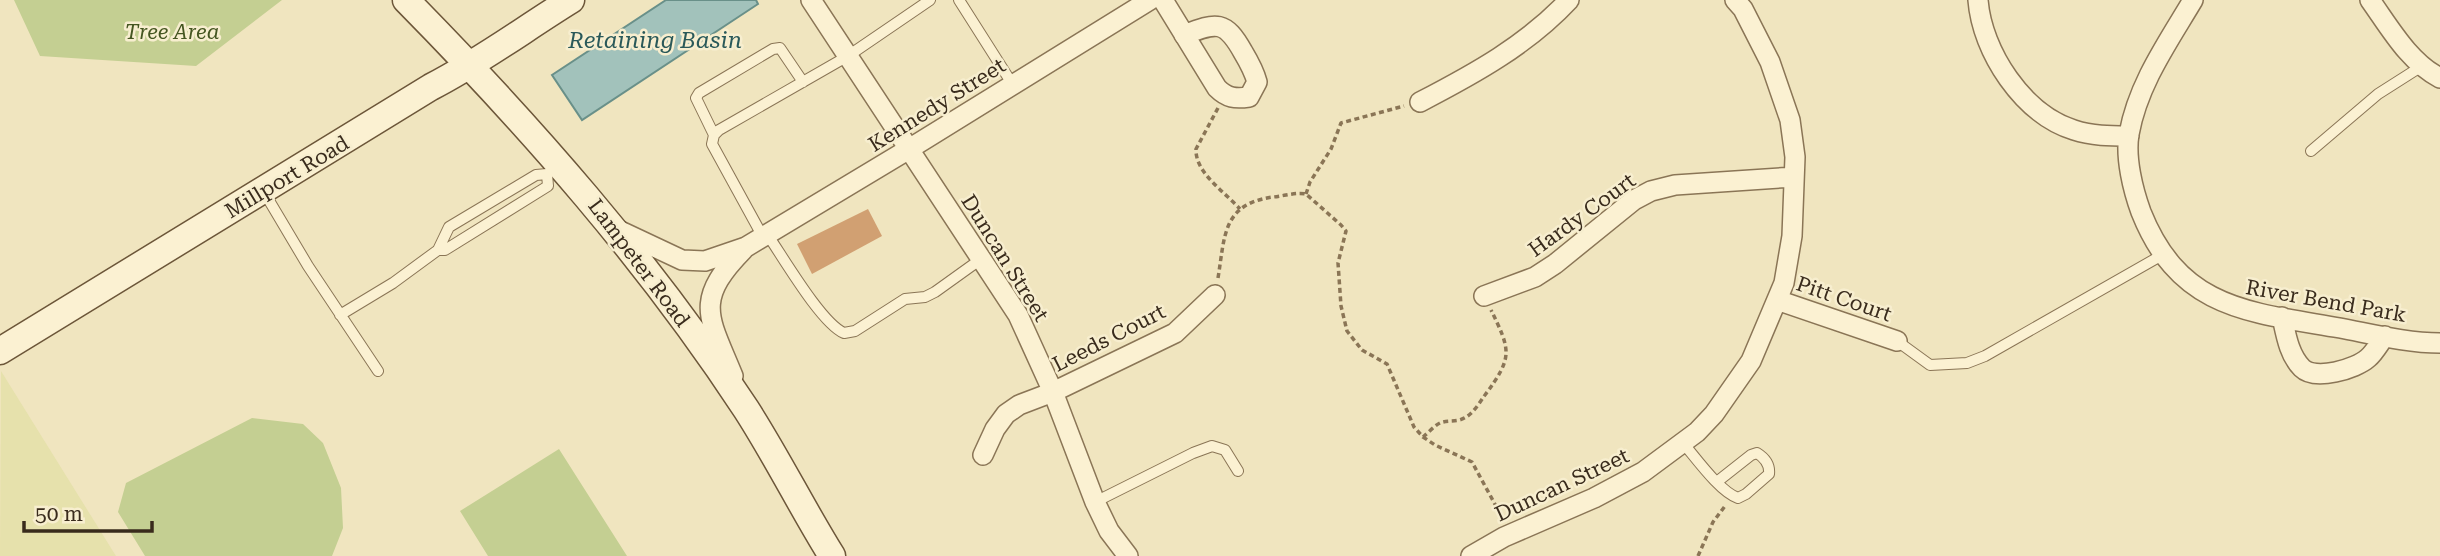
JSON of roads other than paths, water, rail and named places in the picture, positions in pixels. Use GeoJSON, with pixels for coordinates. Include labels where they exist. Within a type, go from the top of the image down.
{"type":"FeatureCollection","features":[{"type":"Feature","properties":{"kind":"main road","name":"Lampeter Road"},"geometry":{"type":"LineString","coordinates":[[406,0],[471,67],[553,168],[613,228],[638,258],[746,409],[832,556]]}},
{"type":"Feature","properties":{"kind":"main road","name":"Millport Road"},"geometry":{"type":"LineString","coordinates":[[0,351],[431,87],[471,67],[557,4]]}},
{"type":"Feature","properties":{"kind":"street","name":"Duncan Street"},"geometry":{"type":"LineString","coordinates":[[811,0],[1018,315],[1053,392],[1095,502],[1109,531],[1128,556]]}},
{"type":"Feature","properties":{"kind":"street","name":"Kennedy Street"},"geometry":{"type":"LineString","coordinates":[[746,409],[712,324],[712,290],[723,270],[746,247],[1150,0]]}},
{"type":"Feature","properties":{"kind":"street"},"geometry":{"type":"LineString","coordinates":[[1163,0],[1184,35],[1217,88],[1225,96],[1238,99],[1249,97],[1257,82],[1233,33],[1222,27],[1205,27],[1184,35]]}},
{"type":"Feature","properties":{"kind":"street"},"geometry":{"type":"LineString","coordinates":[[1420,102],[1474,74],[1508,52],[1569,0]]}},
{"type":"Feature","properties":{"kind":"street","name":"Duncan Street"},"geometry":{"type":"LineString","coordinates":[[1471,556],[1511,534],[1594,498],[1643,472],[1697,432],[1714,414],[1751,361],[1784,282],[1792,236],[1795,157],[1790,120],[1770,62],[1743,9],[1735,0]]}},
{"type":"Feature","properties":{"kind":"street"},"geometry":{"type":"LineString","coordinates":[[1978,0],[1987,42],[2019,92],[2059,124],[2075,131],[2098,136],[2129,135]]}},
{"type":"Feature","properties":{"kind":"street","name":"River Bend Park"},"geometry":{"type":"LineString","coordinates":[[2193,0],[2148,77],[2129,135],[2136,197],[2151,234],[2164,254],[2179,274],[2214,298],[2233,307],[2440,343]]}},
{"type":"Feature","properties":{"kind":"street"},"geometry":{"type":"LineString","coordinates":[[2370,0],[2407,51],[2422,66],[2440,78]]}},
{"type":"Feature","properties":{"kind":"street","name":"Hardy Court"},"geometry":{"type":"LineString","coordinates":[[1484,296],[1535,277],[1634,200],[1651,191],[1675,185],[1794,177]]}},
{"type":"Feature","properties":{"kind":"street","name":"Kennedy Street"},"geometry":{"type":"LineString","coordinates":[[613,228],[682,260],[705,261],[746,247]]}},
{"type":"Feature","properties":{"kind":"street","name":"Leeds Court"},"geometry":{"type":"LineString","coordinates":[[983,455],[995,429],[1006,415],[1019,405],[1053,392],[1175,333],[1215,295]]}},
{"type":"Feature","properties":{"kind":"street","name":"Pitt Court"},"geometry":{"type":"LineString","coordinates":[[1777,300],[1897,341]]}},
{"type":"Feature","properties":{"kind":"street"},"geometry":{"type":"LineString","coordinates":[[2282,317],[2291,352],[2308,373],[2324,374],[2348,368],[2368,358],[2385,335]]}},
{"type":"Feature","properties":{"kind":"lane"},"geometry":{"type":"LineString","coordinates":[[930,0],[848,56],[719,130],[714,135],[712,144],[765,235],[815,304],[833,326],[844,333],[855,331],[905,299],[925,297],[981,259]]}},
{"type":"Feature","properties":{"kind":"lane"},"geometry":{"type":"LineString","coordinates":[[959,0],[1013,85]]}},
{"type":"Feature","properties":{"kind":"lane"},"geometry":{"type":"LineString","coordinates":[[714,135],[696,98],[709,87],[773,49],[780,48],[803,82]]}},
{"type":"Feature","properties":{"kind":"lane"},"geometry":{"type":"LineString","coordinates":[[2311,151],[2378,94],[2422,66]]}},
{"type":"Feature","properties":{"kind":"lane"},"geometry":{"type":"LineString","coordinates":[[438,250],[444,250],[548,186],[553,168]]}},
{"type":"Feature","properties":{"kind":"lane"},"geometry":{"type":"LineString","coordinates":[[340,315],[393,283],[438,250],[449,227],[536,175],[553,168]]}},
{"type":"Feature","properties":{"kind":"lane"},"geometry":{"type":"LineString","coordinates":[[263,191],[308,266],[378,371]]}},
{"type":"Feature","properties":{"kind":"lane"},"geometry":{"type":"LineString","coordinates":[[1897,341],[1930,365],[1967,363],[1985,356],[2164,254]]}},
{"type":"Feature","properties":{"kind":"lane"},"geometry":{"type":"LineString","coordinates":[[1683,443],[1718,481],[1732,496],[1738,498],[1769,474],[1768,463],[1757,453],[1751,455],[1718,481]]}},
{"type":"Feature","properties":{"kind":"lane"},"geometry":{"type":"LineString","coordinates":[[1095,502],[1212,446],[1225,450],[1238,471]]}},
{"type":"Feature","properties":{"kind":"water","name":"Retaining Basin"},"geometry":{"type":"Polygon","coordinates":[[[666,0],[756,0],[758,4],[582,120],[552,75],[666,0]]]}},
{"type":"Feature","properties":{"kind":"park label","name":"Tree Area"},"geometry":{"type":"Point","coordinates":[172,32]}}]}
